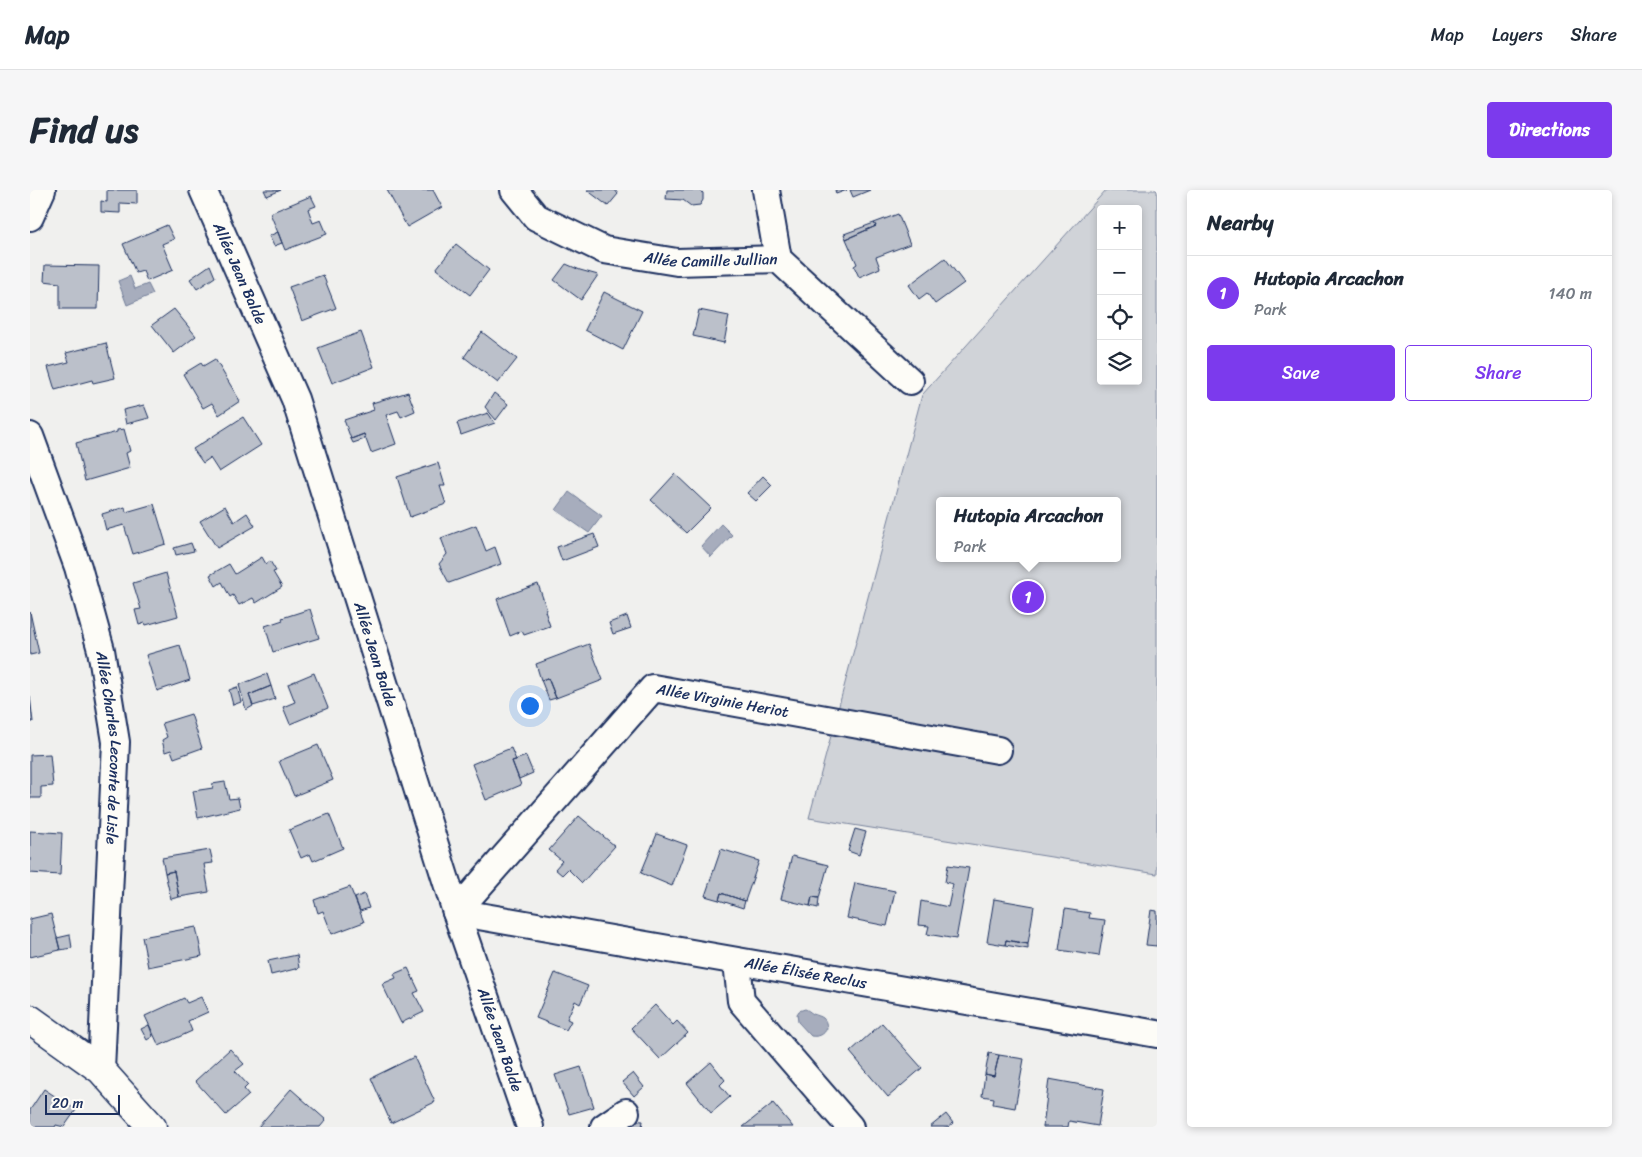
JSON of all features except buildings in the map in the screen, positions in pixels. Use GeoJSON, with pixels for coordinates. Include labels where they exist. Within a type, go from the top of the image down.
{"type":"FeatureCollection","features":[{"type":"Feature","properties":{"kind":"main road"},"geometry":{"type":"LineString","coordinates":[[30,1018],[101,1070],[152,1127]]}},
{"type":"Feature","properties":{"kind":"street"},"geometry":{"type":"LineString","coordinates":[[30,217],[42,190]]}},
{"type":"Feature","properties":{"kind":"street","name":"Allée Jean Balde"},"geometry":{"type":"LineString","coordinates":[[203,190],[295,399],[456,912],[530,1127]]}},
{"type":"Feature","properties":{"kind":"street","name":"Allée Camille Jullian"},"geometry":{"type":"LineString","coordinates":[[514,190],[536,217],[604,250],[677,262],[778,259],[910,381]]}},
{"type":"Feature","properties":{"kind":"street"},"geometry":{"type":"LineString","coordinates":[[766,190],[778,259]]}},
{"type":"Feature","properties":{"kind":"street","name":"Allée Charles Leconte de Lisle"},"geometry":{"type":"LineString","coordinates":[[30,436],[81,576],[101,650],[116,742],[101,1070]]}},
{"type":"Feature","properties":{"kind":"street","name":"Allée Virginie Heriot"},"geometry":{"type":"LineString","coordinates":[[456,912],[653,688],[998,750]]}},
{"type":"Feature","properties":{"kind":"street","name":"Allée Élisée Reclus"},"geometry":{"type":"LineString","coordinates":[[456,912],[1157,1034]]}},
{"type":"Feature","properties":{"kind":"street"},"geometry":{"type":"LineString","coordinates":[[737,962],[741,1000],[850,1127]]}},
{"type":"Feature","properties":{"kind":"street"},"geometry":{"type":"LineString","coordinates":[[604,1127],[626,1112]]}},
{"type":"Feature","properties":{"kind":"shaded area"},"geometry":{"type":"Polygon","coordinates":[[[1106,190],[1157,190],[1157,874],[809,818],[922,395],[1106,190]]]}},
{"type":"Feature","properties":{"kind":"water"},"geometry":{"type":"Polygon","coordinates":[[[130,276],[135,289],[148,284],[153,294],[127,305],[118,281],[130,276]]]}},
{"type":"Feature","properties":{"kind":"water"},"geometry":{"type":"Polygon","coordinates":[[[569,492],[602,516],[589,533],[556,510],[569,492]]]}},
{"type":"Feature","properties":{"kind":"water"},"geometry":{"type":"Polygon","coordinates":[[[721,524],[732,535],[711,557],[701,546],[721,524]]]}},
{"type":"Feature","properties":{"kind":"water"},"geometry":{"type":"Polygon","coordinates":[[[805,1009],[825,1020],[827,1028],[823,1034],[811,1036],[798,1022],[797,1014],[805,1009]]]}},
{"type":"Feature","properties":{"kind":"place","name":"Hutopia Arcachon"},"geometry":{"type":"Point","coordinates":[1028,597]}}]}
